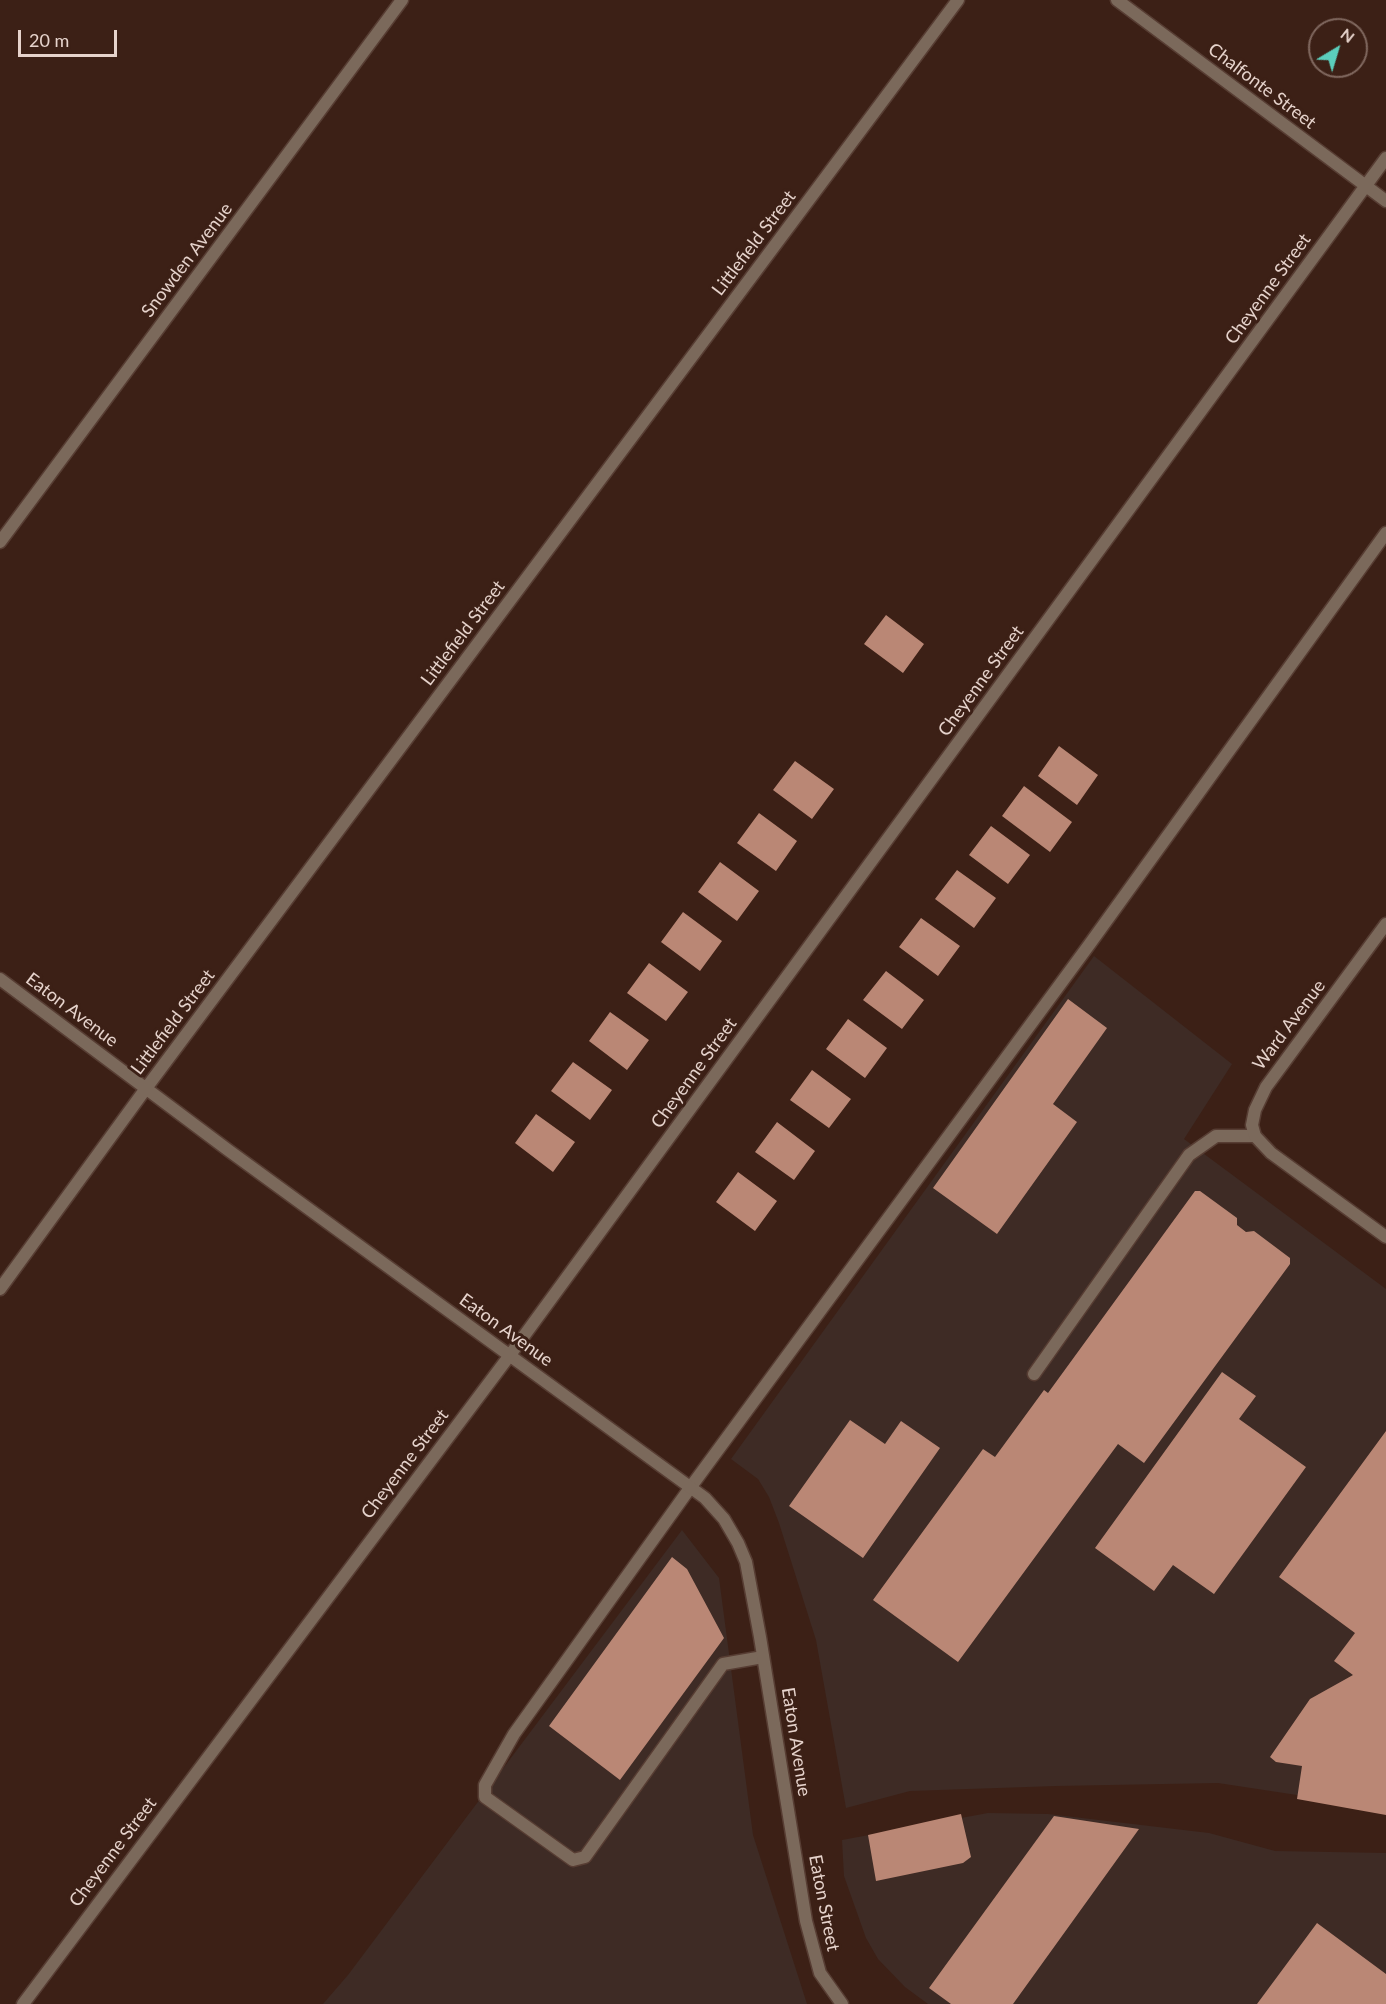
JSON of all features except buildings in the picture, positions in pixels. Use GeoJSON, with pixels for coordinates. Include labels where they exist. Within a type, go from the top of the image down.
{"type":"FeatureCollection","features":[{"type":"Feature","properties":{"kind":"street","name":"Snowden Avenue"},"geometry":{"type":"LineString","coordinates":[[0,542],[402,0]]}},
{"type":"Feature","properties":{"kind":"street","name":"Littlefield Street"},"geometry":{"type":"LineString","coordinates":[[0,1288],[147,1087],[958,0]]}},
{"type":"Feature","properties":{"kind":"street","name":"Chalfonte Street"},"geometry":{"type":"LineString","coordinates":[[1117,0],[1386,201]]}},
{"type":"Feature","properties":{"kind":"street","name":"Cheyenne Street"},"geometry":{"type":"LineString","coordinates":[[23,2004],[510,1354],[1386,158]]}},
{"type":"Feature","properties":{"kind":"street"},"geometry":{"type":"LineString","coordinates":[[764,1657],[723,1664],[585,1857],[573,1860],[485,1797],[485,1785],[514,1734],[690,1488],[1089,945],[1386,533]]}},
{"type":"Feature","properties":{"kind":"street","name":"Ward Avenue"},"geometry":{"type":"LineString","coordinates":[[1255,1136],[1252,1125],[1266,1087],[1386,924]]}},
{"type":"Feature","properties":{"kind":"street","name":"Eaton Avenue"},"geometry":{"type":"LineString","coordinates":[[0,979],[147,1087],[228,1150],[705,1498],[724,1519],[746,1562],[793,1838]]}},
{"type":"Feature","properties":{"kind":"street"},"geometry":{"type":"LineString","coordinates":[[1034,1374],[1189,1155],[1216,1136],[1255,1136],[1271,1153],[1386,1238]]}},
{"type":"Feature","properties":{"kind":"street","name":"Eaton Street"},"geometry":{"type":"LineString","coordinates":[[793,1838],[806,1922],[820,1972],[842,2004]]}},
{"type":"Feature","properties":{"kind":"shaded area"},"geometry":{"type":"Polygon","coordinates":[[[1094,956],[1232,1064],[1184,1139],[1386,1289],[1386,1814],[1297,1795],[1218,1783],[910,1791],[846,1808],[816,1640],[779,1523],[769,1497],[758,1479],[731,1459],[1094,956]]]}},
{"type":"Feature","properties":{"kind":"shaded area"},"geometry":{"type":"Polygon","coordinates":[[[682,1530],[719,1578],[753,1835],[807,2004],[323,2004],[348,1975],[682,1530]]]}},
{"type":"Feature","properties":{"kind":"shaded area"},"geometry":{"type":"Polygon","coordinates":[[[988,1813],[1048,1814],[1209,1833],[1275,1851],[1386,1853],[1386,2004],[928,2004],[905,1987],[878,1959],[866,1938],[844,1876],[842,1840],[988,1813]]]}}]}
